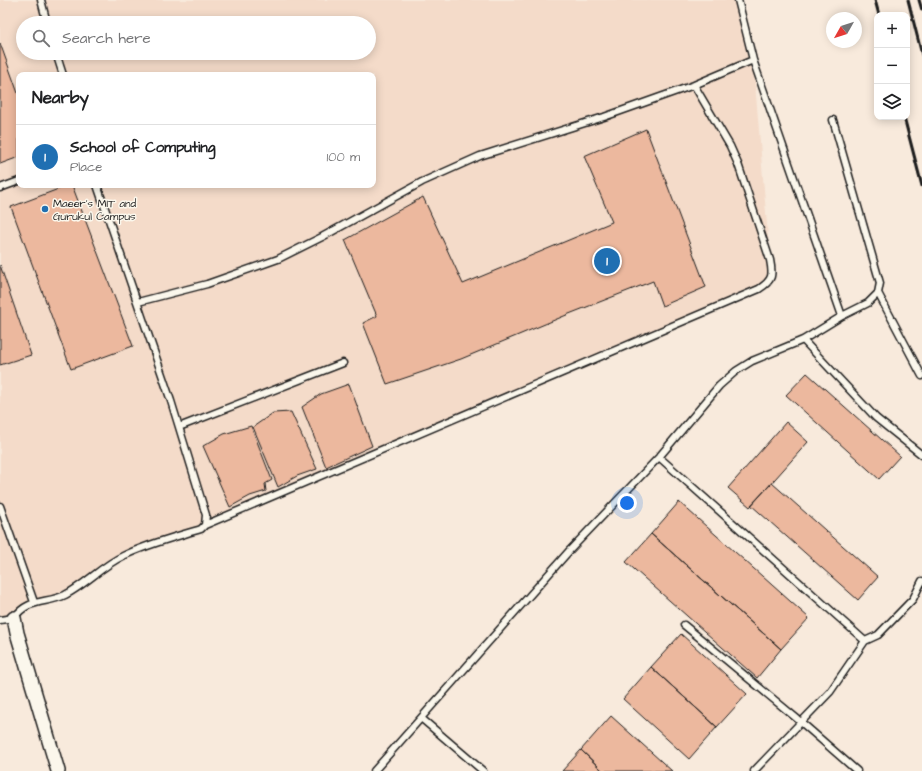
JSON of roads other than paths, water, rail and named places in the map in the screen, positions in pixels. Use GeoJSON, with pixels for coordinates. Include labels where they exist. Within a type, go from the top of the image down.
{"type":"FeatureCollection","features":[{"type":"Feature","properties":{"kind":"street"},"geometry":{"type":"LineString","coordinates":[[14,618],[17,633],[58,771]]}},
{"type":"Feature","properties":{"kind":"lane"},"geometry":{"type":"LineString","coordinates":[[41,0],[46,16]]}},
{"type":"Feature","properties":{"kind":"lane"},"geometry":{"type":"LineString","coordinates":[[738,0],[753,60],[842,316]]}},
{"type":"Feature","properties":{"kind":"lane"},"geometry":{"type":"LineString","coordinates":[[58,60],[62,72]]}},
{"type":"Feature","properties":{"kind":"lane"},"geometry":{"type":"LineString","coordinates":[[138,302],[208,284],[278,259],[322,237],[422,182],[480,156],[604,117],[694,85],[753,60]]}},
{"type":"Feature","properties":{"kind":"lane"},"geometry":{"type":"LineString","coordinates":[[0,620],[14,618],[20,610],[34,602],[68,593],[124,555],[201,529],[206,525],[759,289],[768,283],[773,273],[770,260],[738,164],[730,146],[694,85]]}},
{"type":"Feature","properties":{"kind":"lane"},"geometry":{"type":"LineString","coordinates":[[374,771],[570,550],[659,457],[719,386],[736,371],[752,361],[803,340],[842,316],[868,303],[878,293],[880,283],[833,120]]}},
{"type":"Feature","properties":{"kind":"lane"},"geometry":{"type":"LineString","coordinates":[[0,188],[16,182]]}},
{"type":"Feature","properties":{"kind":"lane"},"geometry":{"type":"LineString","coordinates":[[98,188],[138,302],[179,427],[206,515],[206,525]]}},
{"type":"Feature","properties":{"kind":"lane"},"geometry":{"type":"LineString","coordinates":[[878,293],[922,376]]}},
{"type":"Feature","properties":{"kind":"lane"},"geometry":{"type":"LineString","coordinates":[[803,340],[876,418],[922,455]]}},
{"type":"Feature","properties":{"kind":"lane"},"geometry":{"type":"LineString","coordinates":[[179,427],[343,364]]}},
{"type":"Feature","properties":{"kind":"lane"},"geometry":{"type":"LineString","coordinates":[[659,457],[866,641]]}},
{"type":"Feature","properties":{"kind":"lane"},"geometry":{"type":"LineString","coordinates":[[0,506],[34,602]]}},
{"type":"Feature","properties":{"kind":"lane"},"geometry":{"type":"LineString","coordinates":[[754,771],[830,692],[866,641],[878,635],[913,599],[922,581]]}},
{"type":"Feature","properties":{"kind":"lane"},"geometry":{"type":"LineString","coordinates":[[684,625],[801,722],[857,771]]}},
{"type":"Feature","properties":{"kind":"lane"},"geometry":{"type":"LineString","coordinates":[[422,718],[483,771]]}},
{"type":"Feature","properties":{"kind":"railway"},"geometry":{"type":"LineString","coordinates":[[875,0],[878,12]]}},
{"type":"Feature","properties":{"kind":"railway"},"geometry":{"type":"LineString","coordinates":[[908,0],[922,55]]}},
{"type":"Feature","properties":{"kind":"railway"},"geometry":{"type":"LineString","coordinates":[[919,0],[922,10]]}},
{"type":"Feature","properties":{"kind":"railway"},"geometry":{"type":"LineString","coordinates":[[905,120],[922,186]]}},
{"type":"Feature","properties":{"kind":"place","name":"Maeer's MIT and Gurukul Campus"},"geometry":{"type":"Point","coordinates":[45,209]}},
{"type":"Feature","properties":{"kind":"place","name":"School of Computing"},"geometry":{"type":"Point","coordinates":[607,261]}}]}
